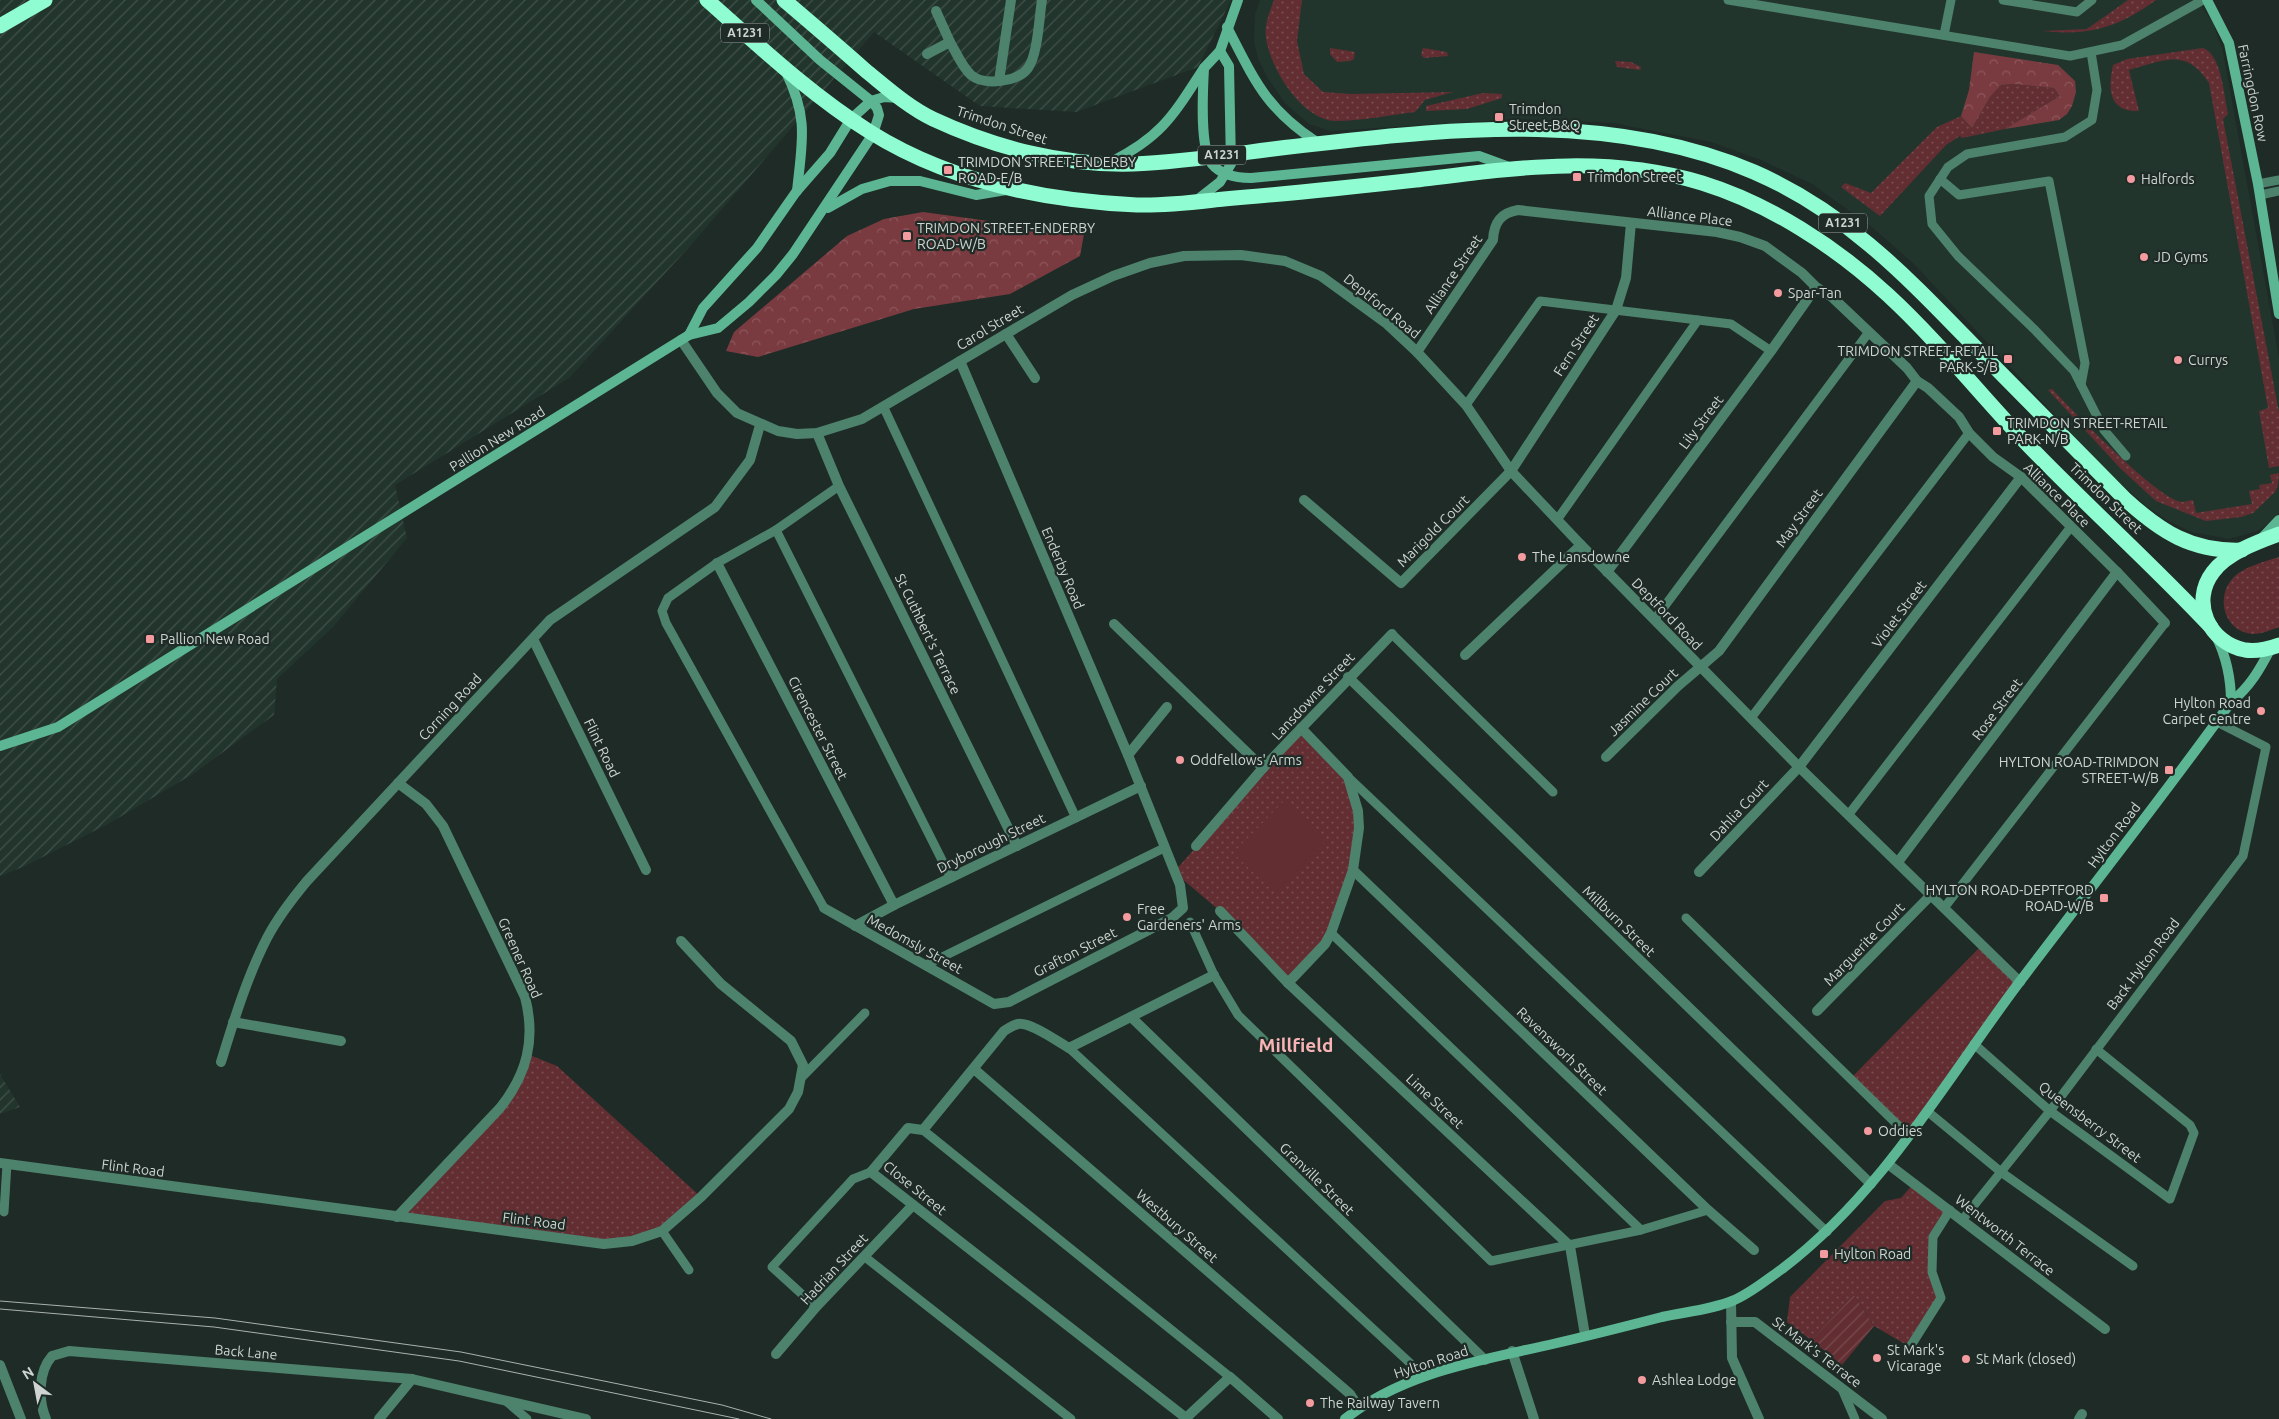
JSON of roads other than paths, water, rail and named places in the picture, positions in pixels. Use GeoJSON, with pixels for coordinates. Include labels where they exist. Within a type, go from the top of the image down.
{"type":"FeatureCollection","features":[{"type":"Feature","properties":{"kind":"highway"},"geometry":{"type":"LineString","coordinates":[[0,26],[45,0]]}},
{"type":"Feature","properties":{"kind":"highway","name":"A1231"},"geometry":{"type":"LineString","coordinates":[[707,0],[782,66],[873,134],[938,168],[1007,189]]}},
{"type":"Feature","properties":{"kind":"highway","name":"A1231"},"geometry":{"type":"LineString","coordinates":[[784,0],[899,98]]}},
{"type":"Feature","properties":{"kind":"highway","name":"Trimdon Street"},"geometry":{"type":"LineString","coordinates":[[899,98],[930,118],[973,135],[1035,154],[1071,160],[1108,163],[1133,164],[1208,157],[1318,143],[1497,130],[1586,132],[1638,139],[1683,148],[1720,159],[1756,173],[1826,210],[1888,261],[2125,499],[2156,526],[2172,536],[2207,548],[2249,547]]}},
{"type":"Feature","properties":{"kind":"highway","name":"Trimdon Street"},"geometry":{"type":"LineString","coordinates":[[1007,189],[1080,201],[1142,205],[1305,193],[1513,168],[1598,165],[1654,172],[1704,184],[1764,208],[1847,261],[1888,295],[2031,448],[2144,557],[2212,628],[2232,645],[2243,650],[2255,651],[2275,648]]}},
{"type":"Feature","properties":{"kind":"highway"},"geometry":{"type":"LineString","coordinates":[[2212,628],[2204,615],[2202,591],[2214,571],[2227,559],[2279,534]]}},
{"type":"Feature","properties":{"kind":"street"},"geometry":{"type":"LineString","coordinates":[[756,0],[820,60],[871,101],[877,108],[879,115],[873,134]]}},
{"type":"Feature","properties":{"kind":"street"},"geometry":{"type":"LineString","coordinates":[[999,81],[1010,0]]}},
{"type":"Feature","properties":{"kind":"street"},"geometry":{"type":"LineString","coordinates":[[936,11],[950,42],[972,76],[999,81],[1012,80],[1022,75],[1033,59],[1042,0]]}},
{"type":"Feature","properties":{"kind":"street"},"geometry":{"type":"LineString","coordinates":[[1108,163],[1128,153],[1161,130],[1174,115],[1204,68],[1220,51],[1238,0]]}},
{"type":"Feature","properties":{"kind":"street","name":"Farringdon Row"},"geometry":{"type":"LineString","coordinates":[[2205,0],[2229,43],[2258,184],[2279,314]]}},
{"type":"Feature","properties":{"kind":"street"},"geometry":{"type":"LineString","coordinates":[[1227,27],[1264,97],[1293,127],[1318,143]]}},
{"type":"Feature","properties":{"kind":"street"},"geometry":{"type":"LineString","coordinates":[[926,54],[950,42]]}},
{"type":"Feature","properties":{"kind":"street"},"geometry":{"type":"LineString","coordinates":[[1192,202],[1211,190],[1227,174],[1231,164],[1229,66],[1220,51]]}},
{"type":"Feature","properties":{"kind":"street"},"geometry":{"type":"LineString","coordinates":[[782,66],[797,97],[803,128],[796,192]]}},
{"type":"Feature","properties":{"kind":"street"},"geometry":{"type":"LineString","coordinates":[[1204,68],[1203,106],[1208,157],[1217,169],[1237,178],[1479,156],[1513,168]]}},
{"type":"Feature","properties":{"kind":"street"},"geometry":{"type":"LineString","coordinates":[[685,338],[703,308],[757,248],[796,192],[830,153],[851,119],[871,101],[884,97],[899,98]]}},
{"type":"Feature","properties":{"kind":"street","name":"Pallion New Road"},"geometry":{"type":"LineString","coordinates":[[0,746],[58,727],[685,338],[718,328],[749,302],[776,275],[823,211],[873,134]]}},
{"type":"Feature","properties":{"kind":"street","name":"Pallion New Road"},"geometry":{"type":"LineString","coordinates":[[823,211],[862,189],[890,181],[920,181],[976,194],[1007,189]]}},
{"type":"Feature","properties":{"kind":"street","name":"Alliance Place"},"geometry":{"type":"LineString","coordinates":[[1508,212],[1518,210],[1717,232],[1740,237],[1765,246],[1802,273],[1816,287],[1832,297],[1907,368],[1917,381],[1928,388],[1959,418],[1969,432],[1993,457],[2021,477],[2070,528],[2117,572],[2165,623]]}},
{"type":"Feature","properties":{"kind":"street","name":"Alliance Street"},"geometry":{"type":"LineString","coordinates":[[1417,352],[1493,240],[1493,228],[1500,217],[1508,212]]}},
{"type":"Feature","properties":{"kind":"street","name":"Fern Street"},"geometry":{"type":"LineString","coordinates":[[1511,471],[1616,310],[1626,278],[1631,222]]}},
{"type":"Feature","properties":{"kind":"street","name":"Carol Street"},"geometry":{"type":"LineString","coordinates":[[685,338],[717,393],[737,413],[760,425],[778,431],[797,434],[817,433],[862,419],[884,408],[1072,295],[1113,276],[1150,263],[1184,256],[1241,255]]}},
{"type":"Feature","properties":{"kind":"street","name":"Deptford Road"},"geometry":{"type":"LineString","coordinates":[[1241,255],[1285,261],[1321,276],[1387,324],[1417,352],[1466,406],[1511,471],[1581,545],[1799,767],[2020,982]]}},
{"type":"Feature","properties":{"kind":"street","name":"Lily Street"},"geometry":{"type":"LineString","coordinates":[[1607,572],[1771,351],[1816,287]]}},
{"type":"Feature","properties":{"kind":"street"},"geometry":{"type":"LineString","coordinates":[[1006,334],[1035,378]]}},
{"type":"Feature","properties":{"kind":"street","name":"Enderby Road"},"geometry":{"type":"LineString","coordinates":[[960,361],[1141,786]]}},
{"type":"Feature","properties":{"kind":"street","name":"May Street"},"geometry":{"type":"LineString","coordinates":[[1699,667],[1719,651],[1917,381]]}},
{"type":"Feature","properties":{"kind":"street","name":"Corning Road"},"geometry":{"type":"LineString","coordinates":[[221,1062],[254,967],[267,938],[284,910],[307,881],[550,620],[715,507],[750,460],[760,425]]}},
{"type":"Feature","properties":{"kind":"street","name":"St Cuthbert's Terrace"},"geometry":{"type":"LineString","coordinates":[[817,433],[839,486],[1017,846]]}},
{"type":"Feature","properties":{"kind":"street","name":"Marigold Court"},"geometry":{"type":"LineString","coordinates":[[1304,500],[1401,582],[1511,471]]}},
{"type":"Feature","properties":{"kind":"street","name":"Violet Street"},"geometry":{"type":"LineString","coordinates":[[1799,767],[2021,477]]}},
{"type":"Feature","properties":{"kind":"street"},"geometry":{"type":"LineString","coordinates":[[2249,547],[2279,520]]}},
{"type":"Feature","properties":{"kind":"street"},"geometry":{"type":"LineString","coordinates":[[1465,655],[1581,545]]}},
{"type":"Feature","properties":{"kind":"street","name":"Cirencester Street"},"geometry":{"type":"LineString","coordinates":[[717,564],[894,905]]}},
{"type":"Feature","properties":{"kind":"street","name":"Rose Street"},"geometry":{"type":"LineString","coordinates":[[1898,862],[2117,572]]}},
{"type":"Feature","properties":{"kind":"street"},"geometry":{"type":"LineString","coordinates":[[1114,624],[1263,768]]}},
{"type":"Feature","properties":{"kind":"street"},"geometry":{"type":"LineString","coordinates":[[2212,628],[2226,661],[2231,687],[2231,702]]}},
{"type":"Feature","properties":{"kind":"street","name":"Lansdowne Street"},"geometry":{"type":"LineString","coordinates":[[1196,846],[1263,768],[1392,634]]}},
{"type":"Feature","properties":{"kind":"street","name":"Flint Road"},"geometry":{"type":"LineString","coordinates":[[533,639],[646,870]]}},
{"type":"Feature","properties":{"kind":"street","name":"Hylton Road"},"geometry":{"type":"LineString","coordinates":[[1345,1419],[1389,1390],[1424,1376],[1512,1351],[1557,1343],[1731,1302],[1760,1285],[1827,1232],[1888,1164],[2020,982],[2231,702],[2244,692],[2275,648]]}},
{"type":"Feature","properties":{"kind":"street","name":"Jasmine Court"},"geometry":{"type":"LineString","coordinates":[[1606,757],[1699,667]]}},
{"type":"Feature","properties":{"kind":"street","name":"Millburn Street"},"geometry":{"type":"LineString","coordinates":[[1348,678],[1871,1184]]}},
{"type":"Feature","properties":{"kind":"street"},"geometry":{"type":"LineString","coordinates":[[1128,755],[1167,707]]}},
{"type":"Feature","properties":{"kind":"street"},"geometry":{"type":"LineString","coordinates":[[1288,982],[1325,944],[1331,934],[1353,870],[1359,828],[1358,811],[1348,777],[1301,728]]}},
{"type":"Feature","properties":{"kind":"street","name":"Dahlia Court"},"geometry":{"type":"LineString","coordinates":[[1700,872],[1799,767]]}},
{"type":"Feature","properties":{"kind":"street","name":"Greener Road"},"geometry":{"type":"LineString","coordinates":[[397,1217],[500,1108],[515,1089],[522,1074],[530,1036],[530,1015],[525,997],[443,826],[426,804],[398,782]]}},
{"type":"Feature","properties":{"kind":"street","name":"Dryborough Street"},"geometry":{"type":"LineString","coordinates":[[855,926],[894,905],[1141,786]]}},
{"type":"Feature","properties":{"kind":"street","name":"Grafton Street"},"geometry":{"type":"LineString","coordinates":[[994,1004],[1009,1002],[1172,918],[1183,908],[1180,885],[1141,786]]}},
{"type":"Feature","properties":{"kind":"street","name":"Ravensworh Street"},"geometry":{"type":"LineString","coordinates":[[1353,870],[1708,1210],[1754,1250]]}},
{"type":"Feature","properties":{"kind":"street","name":"Marguerite Court"},"geometry":{"type":"LineString","coordinates":[[1817,1011],[1930,896]]}},
{"type":"Feature","properties":{"kind":"street","name":"Medomsly Street"},"geometry":{"type":"LineString","coordinates":[[824,908],[994,1004]]}},
{"type":"Feature","properties":{"kind":"street","name":"Lime Street"},"geometry":{"type":"LineString","coordinates":[[1220,910],[1288,982],[1570,1246]]}},
{"type":"Feature","properties":{"kind":"street"},"geometry":{"type":"LineString","coordinates":[[681,941],[721,984],[791,1041],[803,1065],[802,1077]]}},
{"type":"Feature","properties":{"kind":"street"},"geometry":{"type":"LineString","coordinates":[[923,1130],[1004,1031],[1020,1023],[1030,1026],[1069,1048],[1214,975]]}},
{"type":"Feature","properties":{"kind":"street","name":"Granville Street"},"geometry":{"type":"LineString","coordinates":[[1131,1017],[1485,1360]]}},
{"type":"Feature","properties":{"kind":"street"},"geometry":{"type":"LineString","coordinates":[[234,1022],[341,1041]]}},
{"type":"Feature","properties":{"kind":"street","name":"Westbury Street"},"geometry":{"type":"LineString","coordinates":[[974,1069],[1350,1394],[1359,1408]]}},
{"type":"Feature","properties":{"kind":"street","name":"Flint Road"},"geometry":{"type":"LineString","coordinates":[[3,1164],[604,1244],[632,1241],[662,1232],[701,1197],[788,1109],[798,1092],[802,1077]]}},
{"type":"Feature","properties":{"kind":"street","name":"Close Street"},"geometry":{"type":"LineString","coordinates":[[923,1130],[908,1128],[871,1172],[1186,1418],[1230,1377]]}},
{"type":"Feature","properties":{"kind":"street","name":"Wentworth Terrace"},"geometry":{"type":"LineString","coordinates":[[1888,1164],[1963,1219],[2105,1330]]}},
{"type":"Feature","properties":{"kind":"street","name":"Hadrian Street"},"geometry":{"type":"LineString","coordinates":[[776,1354],[816,1307],[913,1205]]}},
{"type":"Feature","properties":{"kind":"street"},"geometry":{"type":"LineString","coordinates":[[1570,1246],[1585,1335]]}},
{"type":"Feature","properties":{"kind":"street"},"geometry":{"type":"LineString","coordinates":[[1731,1302],[1732,1358],[1759,1419]]}},
{"type":"Feature","properties":{"kind":"street","name":"St Mark's Terrace"},"geometry":{"type":"LineString","coordinates":[[1731,1322],[1755,1322],[1882,1419]]}},
{"type":"Feature","properties":{"kind":"street","name":"Back Lane"},"geometry":{"type":"LineString","coordinates":[[46,1419],[41,1397],[43,1370],[52,1356],[60,1352],[69,1351],[412,1380],[504,1399],[586,1419]]}},
{"type":"Feature","properties":{"kind":"street"},"geometry":{"type":"LineString","coordinates":[[1512,1351],[1534,1419]]}},
{"type":"Feature","properties":{"kind":"street"},"geometry":{"type":"LineString","coordinates":[[1,1369],[21,1419]]}},
{"type":"Feature","properties":{"kind":"street"},"geometry":{"type":"LineString","coordinates":[[1230,1377],[1278,1419]]}},
{"type":"Feature","properties":{"kind":"street"},"geometry":{"type":"LineString","coordinates":[[384,1417],[412,1380]]}},
{"type":"Feature","properties":{"kind":"lane"},"geometry":{"type":"LineString","coordinates":[[1728,0],[2070,56],[2122,45],[2205,0]]}},
{"type":"Feature","properties":{"kind":"lane"},"geometry":{"type":"LineString","coordinates":[[1944,35],[1951,0]]}},
{"type":"Feature","properties":{"kind":"lane"},"geometry":{"type":"LineString","coordinates":[[2003,0],[2077,12],[2092,0]]}},
{"type":"Feature","properties":{"kind":"lane"},"geometry":{"type":"LineString","coordinates":[[2091,52],[2097,90],[2092,120],[2065,137],[1967,154],[1948,167],[1929,196],[1932,224],[1958,256],[2035,330],[2074,371],[2104,430],[2126,456]]}},
{"type":"Feature","properties":{"kind":"lane"},"geometry":{"type":"LineString","coordinates":[[1940,179],[1959,195],[2049,181],[2085,362],[2081,386]]}},
{"type":"Feature","properties":{"kind":"lane"},"geometry":{"type":"LineString","coordinates":[[2258,184],[2279,180]]}},
{"type":"Feature","properties":{"kind":"lane"},"geometry":{"type":"LineString","coordinates":[[2260,195],[2279,191]]}},
{"type":"Feature","properties":{"kind":"lane"},"geometry":{"type":"LineString","coordinates":[[1466,406],[1540,301],[1731,324],[1771,351]]}},
{"type":"Feature","properties":{"kind":"lane"},"geometry":{"type":"LineString","coordinates":[[1557,520],[1698,320]]}},
{"type":"Feature","properties":{"kind":"lane"},"geometry":{"type":"LineString","coordinates":[[1655,619],[1869,332]]}},
{"type":"Feature","properties":{"kind":"lane"},"geometry":{"type":"LineString","coordinates":[[884,408],[1076,818]]}},
{"type":"Feature","properties":{"kind":"lane"},"geometry":{"type":"LineString","coordinates":[[1751,718],[1969,432]]}},
{"type":"Feature","properties":{"kind":"lane"},"geometry":{"type":"LineString","coordinates":[[824,908],[666,624],[662,611],[668,598],[717,564],[776,530],[839,486]]}},
{"type":"Feature","properties":{"kind":"lane"},"geometry":{"type":"LineString","coordinates":[[1849,814],[2070,528]]}},
{"type":"Feature","properties":{"kind":"lane"},"geometry":{"type":"LineString","coordinates":[[776,530],[951,878]]}},
{"type":"Feature","properties":{"kind":"lane"},"geometry":{"type":"LineString","coordinates":[[1944,908],[2165,623]]}},
{"type":"Feature","properties":{"kind":"lane"},"geometry":{"type":"LineString","coordinates":[[1392,634],[1553,792]]}},
{"type":"Feature","properties":{"kind":"lane","name":"Back Hylton Road"},"geometry":{"type":"LineString","coordinates":[[1963,1219],[2050,1112],[2243,856],[2266,747],[2217,722]]}},
{"type":"Feature","properties":{"kind":"lane"},"geometry":{"type":"LineString","coordinates":[[1348,777],[1827,1232]]}},
{"type":"Feature","properties":{"kind":"lane"},"geometry":{"type":"LineString","coordinates":[[926,965],[1164,848]]}},
{"type":"Feature","properties":{"kind":"lane"},"geometry":{"type":"LineString","coordinates":[[1686,918],[1909,1136]]}},
{"type":"Feature","properties":{"kind":"lane"},"geometry":{"type":"LineString","coordinates":[[1190,922],[1214,975],[1238,1015],[1491,1261],[1640,1230],[1708,1210]]}},
{"type":"Feature","properties":{"kind":"lane"},"geometry":{"type":"LineString","coordinates":[[1331,934],[1640,1230]]}},
{"type":"Feature","properties":{"kind":"lane"},"geometry":{"type":"LineString","coordinates":[[802,1077],[865,1013]]}},
{"type":"Feature","properties":{"kind":"lane","name":"Queensberry Street"},"geometry":{"type":"LineString","coordinates":[[1974,1044],[2050,1112],[2170,1198],[2194,1133],[2190,1125],[2096,1049]]}},
{"type":"Feature","properties":{"kind":"lane"},"geometry":{"type":"LineString","coordinates":[[1069,1048],[1424,1376]]}},
{"type":"Feature","properties":{"kind":"lane"},"geometry":{"type":"LineString","coordinates":[[1928,1111],[2001,1172],[2133,1266]]}},
{"type":"Feature","properties":{"kind":"lane"},"geometry":{"type":"LineString","coordinates":[[923,1130],[1230,1377]]}},
{"type":"Feature","properties":{"kind":"lane"},"geometry":{"type":"LineString","coordinates":[[3,1164],[4,1212]]}},
{"type":"Feature","properties":{"kind":"lane"},"geometry":{"type":"LineString","coordinates":[[816,1307],[772,1267],[853,1179],[871,1172]]}},
{"type":"Feature","properties":{"kind":"lane"},"geometry":{"type":"LineString","coordinates":[[1910,1347],[1941,1298],[1932,1272],[1933,1237],[1950,1210]]}},
{"type":"Feature","properties":{"kind":"lane"},"geometry":{"type":"LineString","coordinates":[[662,1232],[689,1270]]}},
{"type":"Feature","properties":{"kind":"lane"},"geometry":{"type":"LineString","coordinates":[[865,1257],[1071,1419]]}},
{"type":"Feature","properties":{"kind":"lane"},"geometry":{"type":"LineString","coordinates":[[1842,1389],[1855,1419]]}},
{"type":"Feature","properties":{"kind":"lane"},"geometry":{"type":"LineString","coordinates":[[504,1399],[527,1419]]}},
{"type":"Feature","properties":{"kind":"lane"},"geometry":{"type":"LineString","coordinates":[[1359,1408],[1360,1419]]}},
{"type":"Feature","properties":{"kind":"tram line"},"geometry":{"type":"LineString","coordinates":[[0,1301],[215,1318],[461,1352],[722,1405],[771,1419]]}},
{"type":"Feature","properties":{"kind":"tram line"},"geometry":{"type":"LineString","coordinates":[[0,1309],[214,1327],[459,1361],[739,1419]]}},
{"type":"Feature","properties":{"kind":"place","name":"Trimdon Street-B&Q"},"geometry":{"type":"Point","coordinates":[1499,117]}},
{"type":"Feature","properties":{"kind":"place","name":"TRIMDON STREET-ENDERBY ROAD-E/B"},"geometry":{"type":"Point","coordinates":[948,170]}},
{"type":"Feature","properties":{"kind":"place","name":"Trimdon Street"},"geometry":{"type":"Point","coordinates":[1577,177]}},
{"type":"Feature","properties":{"kind":"place","name":"Halfords"},"geometry":{"type":"Point","coordinates":[2131,179]}},
{"type":"Feature","properties":{"kind":"place","name":"TRIMDON STREET-ENDERBY ROAD-W/B"},"geometry":{"type":"Point","coordinates":[907,236]}},
{"type":"Feature","properties":{"kind":"place","name":"JD Gyms"},"geometry":{"type":"Point","coordinates":[2144,257]}},
{"type":"Feature","properties":{"kind":"place","name":"Spar-Tan"},"geometry":{"type":"Point","coordinates":[1778,293]}},
{"type":"Feature","properties":{"kind":"place","name":"TRIMDON STREET-RETAIL PARK-S/B"},"geometry":{"type":"Point","coordinates":[2008,359]}},
{"type":"Feature","properties":{"kind":"place","name":"Currys"},"geometry":{"type":"Point","coordinates":[2178,360]}},
{"type":"Feature","properties":{"kind":"place","name":"TRIMDON STREET-RETAIL PARK-N/B"},"geometry":{"type":"Point","coordinates":[1997,431]}},
{"type":"Feature","properties":{"kind":"place","name":"The Lansdowne"},"geometry":{"type":"Point","coordinates":[1522,557]}},
{"type":"Feature","properties":{"kind":"place","name":"Pallion New Road"},"geometry":{"type":"Point","coordinates":[150,639]}},
{"type":"Feature","properties":{"kind":"place","name":"Hylton Road Carpet Centre"},"geometry":{"type":"Point","coordinates":[2261,711]}},
{"type":"Feature","properties":{"kind":"place","name":"Oddfellows' Arms"},"geometry":{"type":"Point","coordinates":[1180,760]}},
{"type":"Feature","properties":{"kind":"place","name":"HYLTON ROAD-TRIMDON STREET-W/B"},"geometry":{"type":"Point","coordinates":[2169,770]}},
{"type":"Feature","properties":{"kind":"place","name":"HYLTON ROAD-DEPTFORD ROAD-W/B"},"geometry":{"type":"Point","coordinates":[2104,898]}},
{"type":"Feature","properties":{"kind":"place","name":"Free Gardeners' Arms"},"geometry":{"type":"Point","coordinates":[1127,917]}},
{"type":"Feature","properties":{"kind":"place","name":"Oddies"},"geometry":{"type":"Point","coordinates":[1868,1131]}},
{"type":"Feature","properties":{"kind":"place","name":"Hylton Road"},"geometry":{"type":"Point","coordinates":[1824,1254]}},
{"type":"Feature","properties":{"kind":"place","name":"St Mark's Vicarage"},"geometry":{"type":"Point","coordinates":[1877,1358]}},
{"type":"Feature","properties":{"kind":"place","name":"St Mark (closed)"},"geometry":{"type":"Point","coordinates":[1966,1359]}},
{"type":"Feature","properties":{"kind":"place","name":"Ashlea Lodge"},"geometry":{"type":"Point","coordinates":[1642,1380]}},
{"type":"Feature","properties":{"kind":"place","name":"The Railway Tavern"},"geometry":{"type":"Point","coordinates":[1310,1403]}},
{"type":"Feature","properties":{"kind":"district","name":"Millfield"},"geometry":{"type":"Point","coordinates":[1296,1045]}}]}
